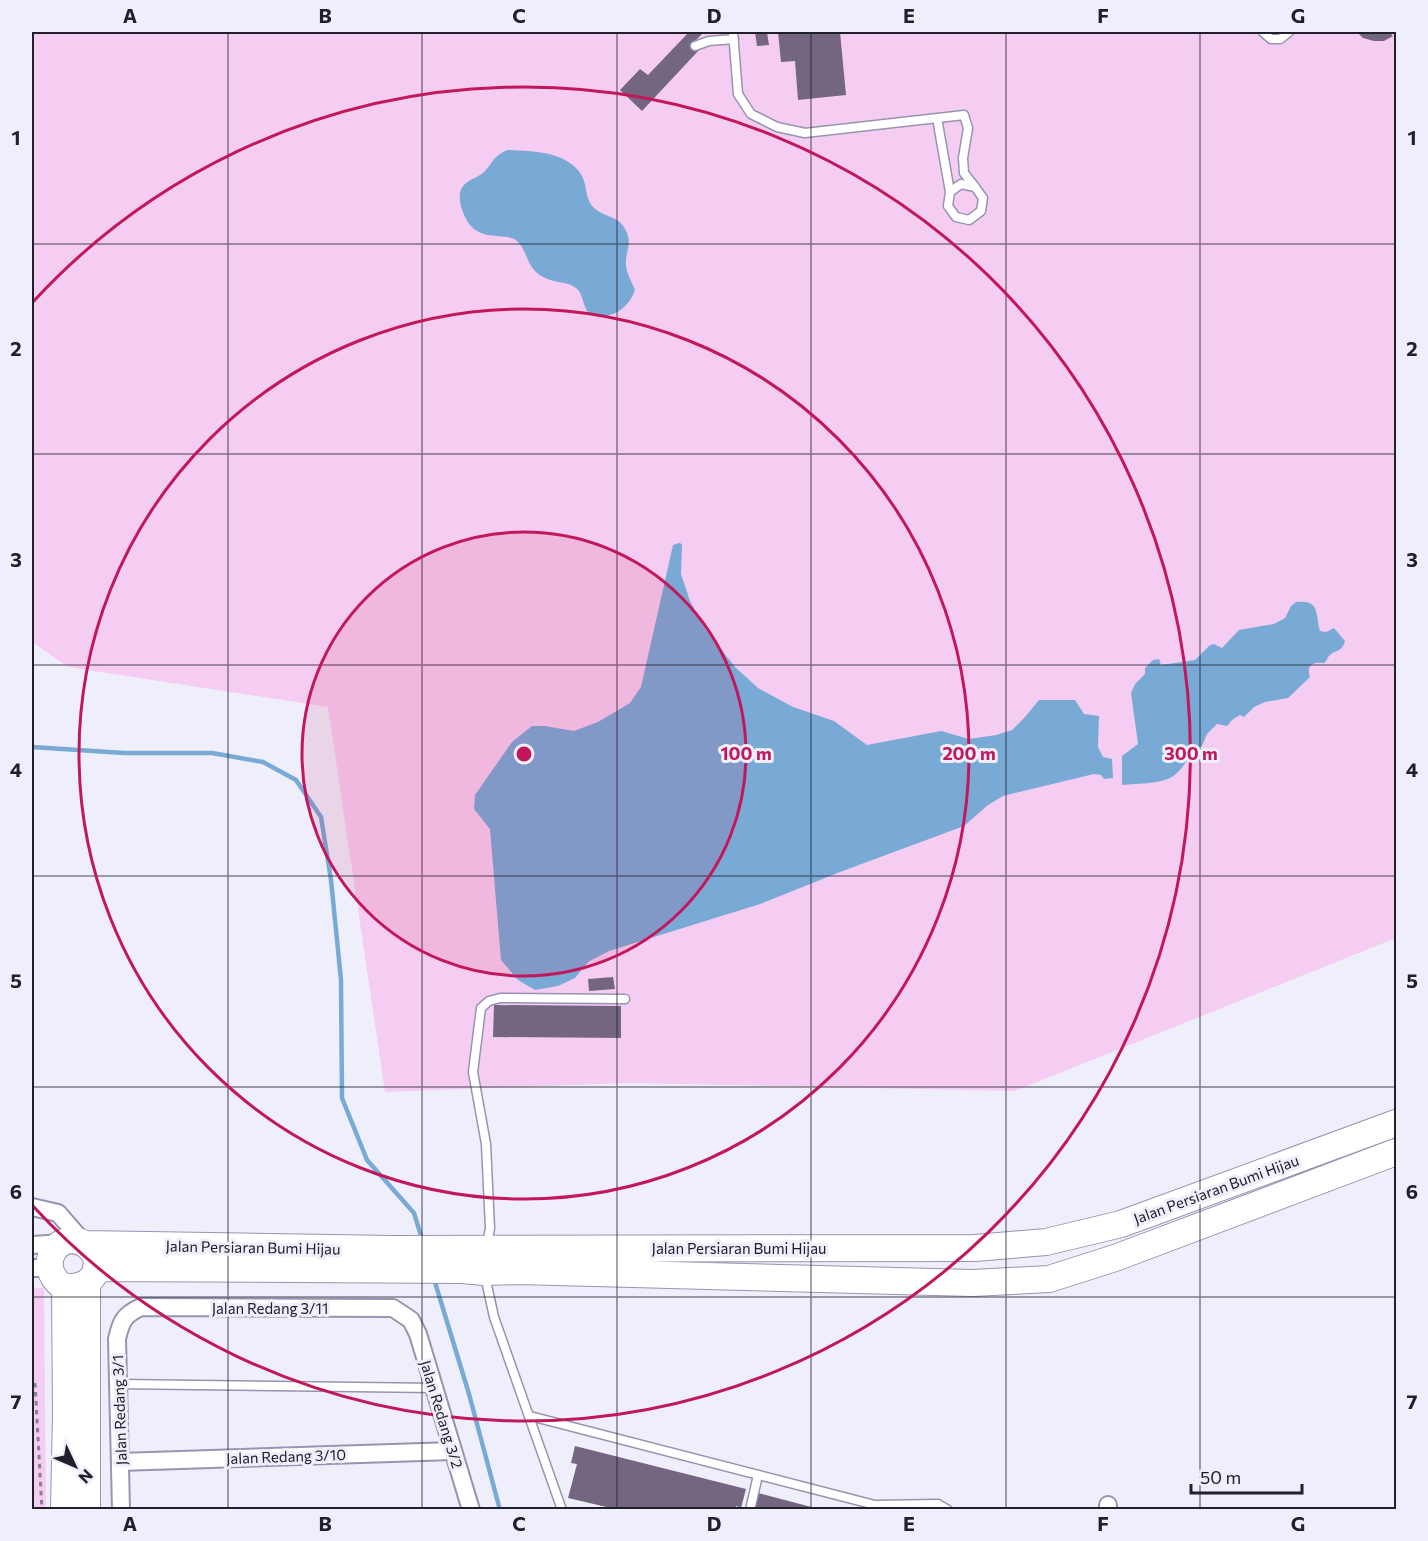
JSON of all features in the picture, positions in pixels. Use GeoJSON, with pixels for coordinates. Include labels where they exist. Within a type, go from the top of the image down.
{"type":"FeatureCollection","features":[{"type":"Feature","properties":{"kind":"main road","name":"Jalan Persiaran Bumi Hijau"},"geometry":{"type":"LineString","coordinates":[[69,1239],[394,1259],[472,1260],[963,1248],[1046,1242],[1121,1224],[1396,1123]]}},
{"type":"Feature","properties":{"kind":"main road","name":"Jalan Persiaran Bumi Hijau"},"geometry":{"type":"LineString","coordinates":[[472,1260],[519,1271],[973,1283],[1049,1279],[1115,1258],[1396,1152]]}},
{"type":"Feature","properties":{"kind":"main road"},"geometry":{"type":"LineString","coordinates":[[66,1275],[96,1259],[93,1252],[69,1239],[53,1251],[49,1258],[66,1275],[87,1509]]}},
{"type":"Feature","properties":{"kind":"main road","name":"Jalan Persiaran Bumi Hijau"},"geometry":{"type":"LineString","coordinates":[[66,1275],[394,1259]]}},
{"type":"Feature","properties":{"kind":"main road"},"geometry":{"type":"LineString","coordinates":[[64,1509],[66,1275]]}},
{"type":"Feature","properties":{"kind":"street"},"geometry":{"type":"LineString","coordinates":[[32,1207],[58,1213],[69,1239],[32,1245]]}},
{"type":"Feature","properties":{"kind":"street","name":"Jalan Redang 3/11"},"geometry":{"type":"LineString","coordinates":[[128,1313],[141,1306],[231,1309],[393,1308],[411,1320]]}},
{"type":"Feature","properties":{"kind":"street","name":"Jalan Redang 3/1"},"geometry":{"type":"LineString","coordinates":[[121,1509],[117,1339],[120,1324],[128,1313]]}},
{"type":"Feature","properties":{"kind":"street","name":"Jalan Redang 3/2"},"geometry":{"type":"LineString","coordinates":[[411,1320],[418,1334],[471,1509]]}},
{"type":"Feature","properties":{"kind":"street","name":"Jalan Redang 3/10"},"geometry":{"type":"LineString","coordinates":[[120,1462],[453,1450]]}},
{"type":"Feature","properties":{"kind":"lane"},"geometry":{"type":"LineString","coordinates":[[1263,32],[1271,39],[1280,39],[1289,32]]}},
{"type":"Feature","properties":{"kind":"lane"},"geometry":{"type":"LineString","coordinates":[[695,46],[734,35],[738,94],[751,114],[777,127],[805,133],[937,118],[964,115],[968,128],[963,158],[964,173],[983,198],[981,212],[969,220],[956,217],[948,206],[950,192],[937,118]]}},
{"type":"Feature","properties":{"kind":"lane"},"geometry":{"type":"LineString","coordinates":[[950,192],[962,184],[975,187]]}},
{"type":"Feature","properties":{"kind":"lane"},"geometry":{"type":"LineString","coordinates":[[562,1509],[472,1260],[490,1228],[486,1144],[473,1072],[481,1008],[489,1001],[500,998],[625,999]]}},
{"type":"Feature","properties":{"kind":"lane"},"geometry":{"type":"LineString","coordinates":[[118,1384],[435,1388]]}},
{"type":"Feature","properties":{"kind":"lane"},"geometry":{"type":"LineString","coordinates":[[530,1416],[875,1505],[938,1504],[948,1509]]}},
{"type":"Feature","properties":{"kind":"lane"},"geometry":{"type":"LineString","coordinates":[[750,1509],[758,1474]]}},
{"type":"Feature","properties":{"kind":"path"},"geometry":{"type":"LineString","coordinates":[[35,1383],[42,1509]]}},
{"type":"Feature","properties":{"kind":"shaded area"},"geometry":{"type":"Polygon","coordinates":[[[32,32],[1396,32],[1396,938],[1015,1091],[626,1083],[385,1092],[328,707],[68,667],[32,642],[32,32]]]}},
{"type":"Feature","properties":{"kind":"shaded area"},"geometry":{"type":"Polygon","coordinates":[[[32,1288],[44,1288],[46,1509],[32,1509],[32,1288]]]}},
{"type":"Feature","properties":{"kind":"water"},"geometry":{"type":"Polygon","coordinates":[[[507,150],[549,154],[568,162],[582,176],[592,206],[624,227],[629,241],[626,267],[635,290],[622,309],[602,316],[587,311],[578,290],[570,284],[540,275],[534,270],[523,249],[514,239],[484,234],[470,225],[461,207],[462,188],[467,182],[482,174],[495,158],[507,150]]]}},
{"type":"Feature","properties":{"kind":"water"},"geometry":{"type":"Polygon","coordinates":[[[682,544],[681,574],[690,601],[706,630],[735,667],[758,688],[793,707],[834,721],[867,745],[941,731],[969,739],[996,735],[1012,730],[1039,700],[1075,700],[1084,714],[1099,716],[1098,747],[1103,757],[1112,759],[1113,778],[1104,779],[1101,775],[1094,774],[1003,796],[988,805],[964,826],[760,904],[609,951],[588,962],[575,978],[558,986],[535,990],[518,980],[501,960],[490,829],[474,809],[475,795],[512,742],[532,726],[574,731],[598,722],[630,703],[641,687],[673,545],[682,544]]]}},
{"type":"Feature","properties":{"kind":"water"},"geometry":{"type":"Polygon","coordinates":[[[1296,602],[1310,603],[1316,609],[1320,631],[1326,632],[1334,628],[1345,641],[1342,648],[1331,654],[1324,663],[1311,665],[1310,677],[1288,698],[1265,702],[1254,707],[1244,717],[1240,715],[1227,726],[1217,724],[1207,734],[1202,746],[1172,777],[1159,782],[1122,785],[1122,756],[1138,744],[1131,693],[1135,684],[1145,674],[1145,668],[1153,660],[1159,659],[1161,665],[1195,660],[1210,645],[1214,644],[1222,648],[1239,630],[1274,624],[1285,618],[1291,606],[1296,602]]]}},
{"type":"Feature","properties":{"kind":"building"},"geometry":{"type":"Polygon","coordinates":[[[689,32],[703,33],[693,43],[700,49],[642,111],[620,90],[640,69],[648,75],[689,32]]]}},
{"type":"Feature","properties":{"kind":"building"},"geometry":{"type":"Polygon","coordinates":[[[755,32],[767,32],[769,45],[757,46],[755,32]]]}},
{"type":"Feature","properties":{"kind":"building"},"geometry":{"type":"Polygon","coordinates":[[[778,32],[840,32],[846,95],[798,100],[795,61],[781,62],[778,32]]]}},
{"type":"Feature","properties":{"kind":"building"},"geometry":{"type":"Polygon","coordinates":[[[1357,32],[1389,32],[1393,36],[1384,41],[1374,41],[1363,38],[1357,32]]]}},
{"type":"Feature","properties":{"kind":"building"},"geometry":{"type":"Polygon","coordinates":[[[613,977],[615,989],[589,991],[588,979],[613,977]]]}},
{"type":"Feature","properties":{"kind":"building"},"geometry":{"type":"Polygon","coordinates":[[[494,1005],[621,1006],[621,1038],[493,1037],[494,1005]]]}},
{"type":"Feature","properties":{"kind":"building"},"geometry":{"type":"Polygon","coordinates":[[[575,1446],[746,1489],[741,1508],[736,1506],[735,1509],[615,1509],[568,1498],[577,1464],[571,1463],[575,1446]]]}},
{"type":"Feature","properties":{"kind":"building"},"geometry":{"type":"Polygon","coordinates":[[[758,1493],[819,1509],[753,1509],[758,1493]]]}},
{"type":"Feature","properties":{"kind":"waterway"},"geometry":{"type":"LineString","coordinates":[[32,747],[124,753],[212,753],[263,762],[296,780],[321,817],[331,880],[341,980],[342,1098],[367,1160],[414,1213],[423,1242]]}},
{"type":"Feature","properties":{"kind":"waterway"},"geometry":{"type":"LineString","coordinates":[[434,1279],[469,1394],[500,1510]]}}]}
